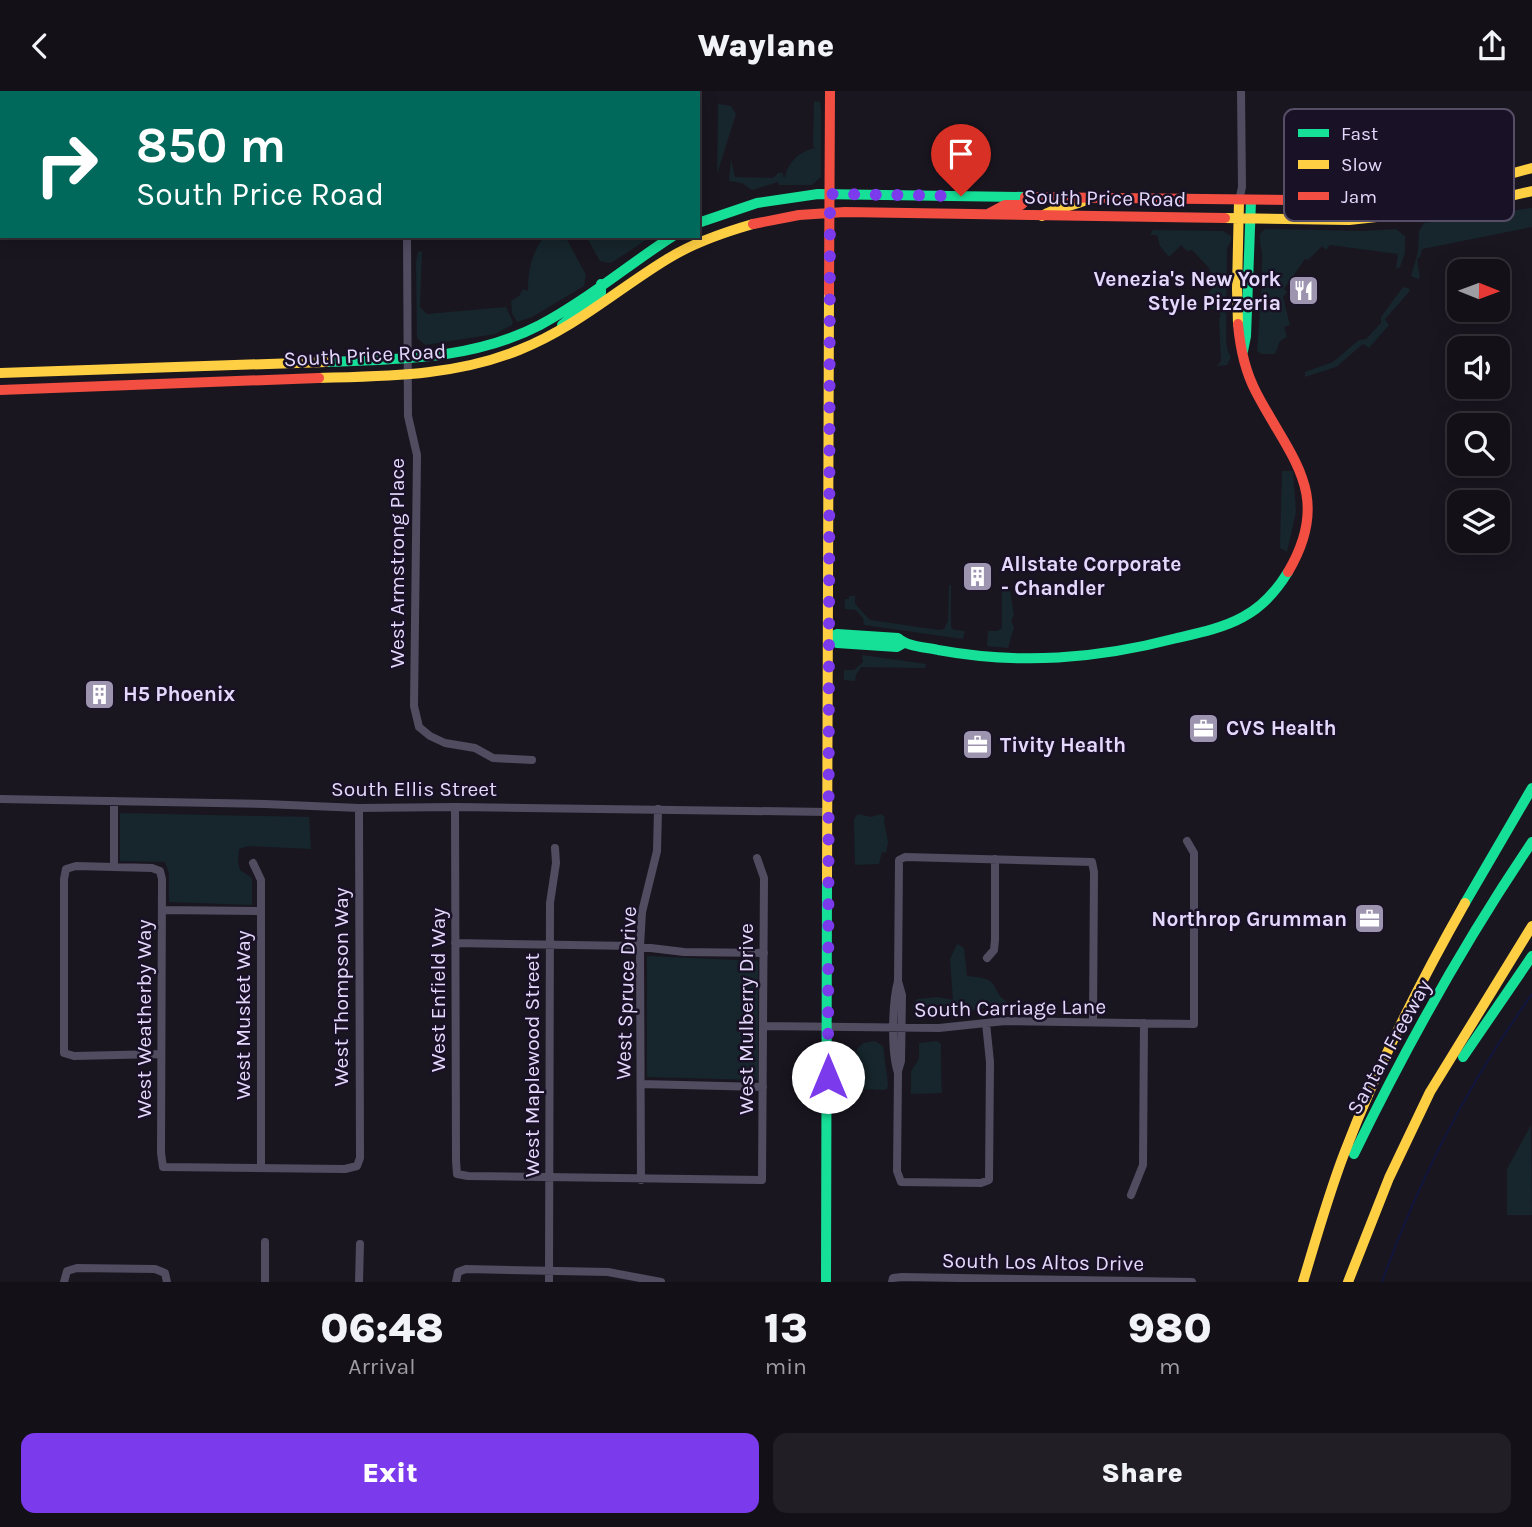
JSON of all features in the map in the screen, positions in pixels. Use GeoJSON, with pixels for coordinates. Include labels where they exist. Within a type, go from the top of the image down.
{"type":"FeatureCollection","features":[{"type":"Feature","properties":{"kind":"main road"},"geometry":{"type":"LineString","coordinates":[[826,1282],[830,91]]}},
{"type":"Feature","properties":{"kind":"main road","name":"South Price Road"},"geometry":{"type":"LineString","coordinates":[[1514,173],[1532,168]]}},
{"type":"Feature","properties":{"kind":"main road","name":"South Price Road"},"geometry":{"type":"LineString","coordinates":[[1514,196],[1532,191]]}},
{"type":"Feature","properties":{"kind":"main road","name":"South Price Road"},"geometry":{"type":"LineString","coordinates":[[700,222],[766,200],[830,194],[1284,201]]}},
{"type":"Feature","properties":{"kind":"main road"},"geometry":{"type":"LineString","coordinates":[[985,215],[1005,205],[1021,205],[1030,197]]}},
{"type":"Feature","properties":{"kind":"main road"},"geometry":{"type":"LineString","coordinates":[[1042,216],[1052,209],[1078,206],[1090,198]]}},
{"type":"Feature","properties":{"kind":"main road"},"geometry":{"type":"LineString","coordinates":[[828,638],[838,643],[897,647],[904,643],[996,659],[1091,657],[1139,649],[1214,628],[1246,615],[1264,601],[1292,566],[1307,516],[1307,496],[1303,476],[1293,451],[1247,373],[1243,351],[1246,336],[1245,201]]}},
{"type":"Feature","properties":{"kind":"main road","name":"South Price Road"},"geometry":{"type":"LineString","coordinates":[[0,390],[407,374],[450,371],[477,365],[531,347],[614,296],[670,257],[718,234],[765,219],[830,212],[1284,220]]}},
{"type":"Feature","properties":{"kind":"main road"},"geometry":{"type":"LineString","coordinates":[[614,296],[613,288],[618,282],[652,256],[669,238]]}},
{"type":"Feature","properties":{"kind":"main road","name":"South Price Road"},"geometry":{"type":"LineString","coordinates":[[0,373],[407,359],[449,355],[500,342],[554,317],[669,238]]}},
{"type":"Feature","properties":{"kind":"main road"},"geometry":{"type":"LineString","coordinates":[[552,335],[570,317],[601,294],[601,284]]}},
{"type":"Feature","properties":{"kind":"main road"},"geometry":{"type":"LineString","coordinates":[[1303,1282],[1343,1156],[1381,1067],[1422,982],[1484,868],[1532,788]]}},
{"type":"Feature","properties":{"kind":"main road","name":"Santan Freeway"},"geometry":{"type":"LineString","coordinates":[[1303,1282],[1357,1146],[1393,1074],[1501,888],[1532,842]]}},
{"type":"Feature","properties":{"kind":"main road"},"geometry":{"type":"LineString","coordinates":[[1348,1282],[1389,1178],[1430,1093],[1532,926]]}},
{"type":"Feature","properties":{"kind":"main road"},"geometry":{"type":"LineString","coordinates":[[1389,1178],[1446,1081],[1532,956]]}},
{"type":"Feature","properties":{"kind":"street"},"geometry":{"type":"LineString","coordinates":[[1241,91],[1242,187],[1245,201]]}},
{"type":"Feature","properties":{"kind":"street","name":"West Armstrong Place"},"geometry":{"type":"LineString","coordinates":[[407,238],[409,428],[417,455],[414,706],[419,727],[445,743],[475,748],[493,758],[532,760]]}},
{"type":"Feature","properties":{"kind":"street","name":"South Ellis Street"},"geometry":{"type":"LineString","coordinates":[[0,799],[265,804],[359,809],[455,807],[828,812]]}},
{"type":"Feature","properties":{"kind":"street"},"geometry":{"type":"LineString","coordinates":[[114,801],[114,867],[76,866],[66,869],[64,1053],[74,1056],[161,1054]]}},
{"type":"Feature","properties":{"kind":"street","name":"West Enfield Way"},"geometry":{"type":"LineString","coordinates":[[455,807],[457,1174],[550,1177]]}},
{"type":"Feature","properties":{"kind":"street","name":"West Thompson Way"},"geometry":{"type":"LineString","coordinates":[[261,1167],[345,1169],[357,1166],[359,809]]}},
{"type":"Feature","properties":{"kind":"street","name":"West Spruce Drive"},"geometry":{"type":"LineString","coordinates":[[641,1179],[640,946],[642,912],[657,851],[658,810]]}},
{"type":"Feature","properties":{"kind":"street","name":"South Carriage Lane"},"geometry":{"type":"LineString","coordinates":[[763,1026],[939,1028],[1005,1021],[1194,1024],[1194,853],[1186,841]]}},
{"type":"Feature","properties":{"kind":"street","name":"West Maplewood Street"},"geometry":{"type":"LineString","coordinates":[[550,1282],[549,944],[555,848]]}},
{"type":"Feature","properties":{"kind":"street"},"geometry":{"type":"LineString","coordinates":[[986,1023],[990,1062],[989,1180],[981,1183],[901,1182],[897,1171],[898,1073],[901,1061],[898,1028],[902,995],[898,981],[899,860],[905,857],[1091,862],[1094,871],[1093,1022]]}},
{"type":"Feature","properties":{"kind":"street","name":"West Mulberry Drive"},"geometry":{"type":"LineString","coordinates":[[641,1179],[762,1180],[764,878],[757,858]]}},
{"type":"Feature","properties":{"kind":"street"},"geometry":{"type":"LineString","coordinates":[[987,958],[994,950],[995,940],[995,859]]}},
{"type":"Feature","properties":{"kind":"street","name":"West Musket Way"},"geometry":{"type":"LineString","coordinates":[[253,863],[261,880],[261,1167]]}},
{"type":"Feature","properties":{"kind":"street","name":"West Weatherby Way"},"geometry":{"type":"LineString","coordinates":[[114,867],[152,868],[160,871],[163,1167],[261,1167]]}},
{"type":"Feature","properties":{"kind":"street"},"geometry":{"type":"LineString","coordinates":[[162,910],[261,911]]}},
{"type":"Feature","properties":{"kind":"street"},"geometry":{"type":"LineString","coordinates":[[455,943],[640,946],[684,952],[764,953]]}},
{"type":"Feature","properties":{"kind":"street"},"geometry":{"type":"LineString","coordinates":[[1131,1195],[1143,1165],[1144,1023]]}},
{"type":"Feature","properties":{"kind":"street"},"geometry":{"type":"LineString","coordinates":[[640,1084],[763,1087]]}},
{"type":"Feature","properties":{"kind":"street"},"geometry":{"type":"LineString","coordinates":[[550,1177],[641,1179]]}},
{"type":"Feature","properties":{"kind":"street"},"geometry":{"type":"LineString","coordinates":[[265,1243],[265,1282]]}},
{"type":"Feature","properties":{"kind":"street"},"geometry":{"type":"LineString","coordinates":[[359,1282],[360,1244]]}},
{"type":"Feature","properties":{"kind":"street"},"geometry":{"type":"LineString","coordinates":[[64,1282],[67,1271],[77,1268],[155,1269],[165,1272],[167,1282]]}},
{"type":"Feature","properties":{"kind":"street"},"geometry":{"type":"LineString","coordinates":[[456,1282],[458,1272],[467,1269],[608,1272],[661,1282]]}},
{"type":"Feature","properties":{"kind":"street","name":"South Los Altos Drive"},"geometry":{"type":"LineString","coordinates":[[893,1280],[902,1277],[1192,1282]]}},
{"type":"Feature","properties":{"kind":"shaded area"},"geometry":{"type":"Polygon","coordinates":[[[814,101],[820,102],[821,111],[821,177],[812,185],[779,185],[778,182],[752,190],[742,183],[729,181],[731,159],[735,177],[773,178],[778,173],[783,173],[785,177],[796,158],[815,148],[814,101]]]}},
{"type":"Feature","properties":{"kind":"shaded area"},"geometry":{"type":"Polygon","coordinates":[[[718,104],[731,106],[736,114],[717,174],[718,104]]]}},
{"type":"Feature","properties":{"kind":"shaded area"},"geometry":{"type":"Polygon","coordinates":[[[1532,208],[1532,227],[1422,249],[1417,259],[1420,278],[1411,276],[1418,252],[1419,231],[1424,223],[1514,221],[1514,210],[1532,208]]]}},
{"type":"Feature","properties":{"kind":"shaded area"},"geometry":{"type":"Polygon","coordinates":[[[1265,229],[1396,229],[1405,236],[1405,253],[1400,267],[1396,269],[1398,254],[1330,245],[1326,250],[1322,246],[1308,260],[1305,259],[1284,289],[1287,292],[1283,297],[1290,325],[1284,327],[1287,337],[1280,341],[1275,354],[1261,354],[1257,351],[1262,272],[1260,234],[1265,229]]]}},
{"type":"Feature","properties":{"kind":"shaded area"},"geometry":{"type":"Polygon","coordinates":[[[1153,230],[1223,231],[1231,236],[1227,248],[1226,341],[1231,357],[1227,365],[1217,366],[1221,361],[1221,315],[1217,310],[1211,309],[1207,294],[1218,283],[1210,274],[1210,269],[1192,250],[1187,251],[1181,245],[1169,257],[1160,246],[1157,235],[1150,235],[1153,230]]]}},
{"type":"Feature","properties":{"kind":"shaded area"},"geometry":{"type":"Polygon","coordinates":[[[544,238],[566,238],[586,275],[584,286],[532,317],[517,322],[512,313],[511,301],[519,296],[523,289],[528,291],[531,262],[544,238]]]}},
{"type":"Feature","properties":{"kind":"shaded area"},"geometry":{"type":"Polygon","coordinates":[[[587,238],[649,238],[611,263],[600,261],[587,238]]]}},
{"type":"Feature","properties":{"kind":"shaded area"},"geometry":{"type":"Polygon","coordinates":[[[422,251],[420,307],[427,314],[506,307],[512,325],[495,334],[425,345],[417,338],[416,262],[418,252],[422,251]]]}},
{"type":"Feature","properties":{"kind":"shaded area"},"geometry":{"type":"Polygon","coordinates":[[[1403,287],[1410,289],[1409,292],[1385,319],[1389,325],[1369,348],[1363,344],[1336,367],[1305,377],[1305,372],[1333,362],[1359,340],[1366,339],[1381,323],[1381,317],[1403,287]]]}},
{"type":"Feature","properties":{"kind":"shaded area"},"geometry":{"type":"Polygon","coordinates":[[[1282,471],[1293,471],[1296,512],[1287,552],[1280,548],[1282,471]]]}},
{"type":"Feature","properties":{"kind":"shaded area"},"geometry":{"type":"Polygon","coordinates":[[[949,585],[951,627],[965,631],[963,639],[864,625],[863,618],[856,610],[845,609],[845,599],[855,596],[855,604],[870,620],[944,629],[948,621],[949,585]]]}},
{"type":"Feature","properties":{"kind":"shaded area"},"geometry":{"type":"Polygon","coordinates":[[[1002,589],[1010,590],[1014,615],[1011,621],[1014,627],[1008,648],[987,646],[988,631],[1002,628],[1002,589]]]}},
{"type":"Feature","properties":{"kind":"shaded area"},"geometry":{"type":"Polygon","coordinates":[[[862,655],[926,664],[925,668],[861,667],[855,681],[844,680],[844,670],[854,670],[863,662],[862,655]]]}},
{"type":"Feature","properties":{"kind":"shaded area"},"geometry":{"type":"Polygon","coordinates":[[[120,813],[309,817],[311,849],[248,846],[239,849],[240,870],[252,878],[252,905],[169,902],[169,874],[165,862],[120,861],[120,813]]]}},
{"type":"Feature","properties":{"kind":"shaded area"},"geometry":{"type":"Polygon","coordinates":[[[858,814],[871,817],[881,814],[885,817],[888,842],[886,853],[882,852],[879,864],[855,865],[854,819],[858,814]]]}},
{"type":"Feature","properties":{"kind":"shaded area"},"geometry":{"type":"Polygon","coordinates":[[[957,944],[964,948],[967,976],[991,982],[1006,1001],[1006,1007],[1003,1009],[993,1006],[974,1010],[963,1008],[953,1012],[917,1014],[912,1006],[917,999],[937,997],[953,1000],[950,959],[957,944]]]}},
{"type":"Feature","properties":{"kind":"shaded area"},"geometry":{"type":"Polygon","coordinates":[[[647,956],[758,961],[758,1080],[647,1077],[647,956]]]}},
{"type":"Feature","properties":{"kind":"shaded area"},"geometry":{"type":"Polygon","coordinates":[[[875,1041],[883,1046],[887,1089],[861,1089],[853,1083],[857,1049],[863,1043],[875,1041]]]}},
{"type":"Feature","properties":{"kind":"shaded area"},"geometry":{"type":"Polygon","coordinates":[[[937,1041],[941,1044],[942,1093],[911,1094],[911,1071],[919,1059],[919,1043],[937,1041]]]}},
{"type":"Feature","properties":{"kind":"shaded area"},"geometry":{"type":"Polygon","coordinates":[[[1531,1125],[1532,1215],[1507,1215],[1507,1169],[1531,1125]]]}},
{"type":"Feature","properties":{"kind":"waterway"},"geometry":{"type":"LineString","coordinates":[[1382,1282],[1412,1206],[1447,1133],[1487,1062],[1532,994]]}},
{"type":"Feature","properties":{"kind":"traffic: fast"},"geometry":{"type":"LineString","coordinates":[[700,222],[757,203],[818,194],[1025,197]]}},
{"type":"Feature","properties":{"kind":"traffic: fast"},"geometry":{"type":"LineString","coordinates":[[1243,351],[1246,336],[1251,201]]}},
{"type":"Feature","properties":{"kind":"traffic: fast"},"geometry":{"type":"LineString","coordinates":[[326,362],[435,356],[515,337],[574,305],[670,238]]}},
{"type":"Feature","properties":{"kind":"traffic: fast"},"geometry":{"type":"LineString","coordinates":[[562,325],[601,294],[601,284]]}},
{"type":"Feature","properties":{"kind":"traffic: fast"},"geometry":{"type":"LineString","coordinates":[[828,638],[837,634],[898,638],[917,646],[999,657],[1058,657],[1117,651],[1202,632],[1235,621],[1263,603],[1288,572]]}},
{"type":"Feature","properties":{"kind":"traffic: fast"},"geometry":{"type":"LineString","coordinates":[[828,638],[837,643],[897,647],[904,643]]}},
{"type":"Feature","properties":{"kind":"traffic: fast"},"geometry":{"type":"LineString","coordinates":[[1465,903],[1532,788]]}},
{"type":"Feature","properties":{"kind":"traffic: fast"},"geometry":{"type":"LineString","coordinates":[[1354,1154],[1437,995],[1532,842]]}},
{"type":"Feature","properties":{"kind":"traffic: fast"},"geometry":{"type":"LineString","coordinates":[[826,1282],[827,881]]}},
{"type":"Feature","properties":{"kind":"traffic: fast"},"geometry":{"type":"LineString","coordinates":[[1463,1057],[1532,956]]}},
{"type":"Feature","properties":{"kind":"traffic: slow"},"geometry":{"type":"LineString","coordinates":[[1514,173],[1532,168]]}},
{"type":"Feature","properties":{"kind":"traffic: slow"},"geometry":{"type":"LineString","coordinates":[[1514,195],[1532,191]]}},
{"type":"Feature","properties":{"kind":"traffic: slow"},"geometry":{"type":"LineString","coordinates":[[1042,216],[1090,198]]}},
{"type":"Feature","properties":{"kind":"traffic: slow"},"geometry":{"type":"LineString","coordinates":[[1238,324],[1239,201]]}},
{"type":"Feature","properties":{"kind":"traffic: slow"},"geometry":{"type":"LineString","coordinates":[[1225,218],[1284,219]]}},
{"type":"Feature","properties":{"kind":"traffic: slow"},"geometry":{"type":"LineString","coordinates":[[319,378],[421,373],[495,359],[559,331],[679,252],[710,238],[753,224]]}},
{"type":"Feature","properties":{"kind":"traffic: slow"},"geometry":{"type":"LineString","coordinates":[[827,881],[829,293]]}},
{"type":"Feature","properties":{"kind":"traffic: slow"},"geometry":{"type":"LineString","coordinates":[[0,373],[326,362]]}},
{"type":"Feature","properties":{"kind":"traffic: slow"},"geometry":{"type":"LineString","coordinates":[[1303,1282],[1338,1170],[1370,1089],[1415,995],[1465,903]]}},
{"type":"Feature","properties":{"kind":"traffic: slow"},"geometry":{"type":"LineString","coordinates":[[1348,1282],[1389,1178],[1430,1092],[1532,926]]}},
{"type":"Feature","properties":{"kind":"traffic: jam"},"geometry":{"type":"LineString","coordinates":[[829,293],[830,91]]}},
{"type":"Feature","properties":{"kind":"traffic: jam"},"geometry":{"type":"LineString","coordinates":[[1025,197],[1284,200]]}},
{"type":"Feature","properties":{"kind":"traffic: jam"},"geometry":{"type":"LineString","coordinates":[[988,214],[1005,205],[1021,205],[1030,197]]}},
{"type":"Feature","properties":{"kind":"traffic: jam"},"geometry":{"type":"LineString","coordinates":[[753,224],[799,215],[845,212],[1225,218]]}},
{"type":"Feature","properties":{"kind":"traffic: jam"},"geometry":{"type":"LineString","coordinates":[[1238,324],[1249,376],[1293,457],[1307,498],[1307,520],[1301,545],[1288,572]]}},
{"type":"Feature","properties":{"kind":"traffic: jam"},"geometry":{"type":"LineString","coordinates":[[0,390],[319,378]]}},
{"type":"Feature","properties":{"kind":"place","name":"Venezia's New York Style Pizzeria"},"geometry":{"type":"Point","coordinates":[1304,291]}},
{"type":"Feature","properties":{"kind":"place","name":"Allstate Corporate - Chandler"},"geometry":{"type":"Point","coordinates":[978,576]}},
{"type":"Feature","properties":{"kind":"place","name":"H5 Phoenix"},"geometry":{"type":"Point","coordinates":[100,694]}},
{"type":"Feature","properties":{"kind":"place","name":"CVS Health"},"geometry":{"type":"Point","coordinates":[1203,728]}},
{"type":"Feature","properties":{"kind":"place","name":"Tivity Health"},"geometry":{"type":"Point","coordinates":[977,745]}},
{"type":"Feature","properties":{"kind":"place","name":"Northrop Grumman"},"geometry":{"type":"Point","coordinates":[1370,919]}},
{"type":"Feature","properties":{"kind":"route"},"geometry":{"type":"LineString","coordinates":[[828,1077],[830,194],[961,196]]}}]}
